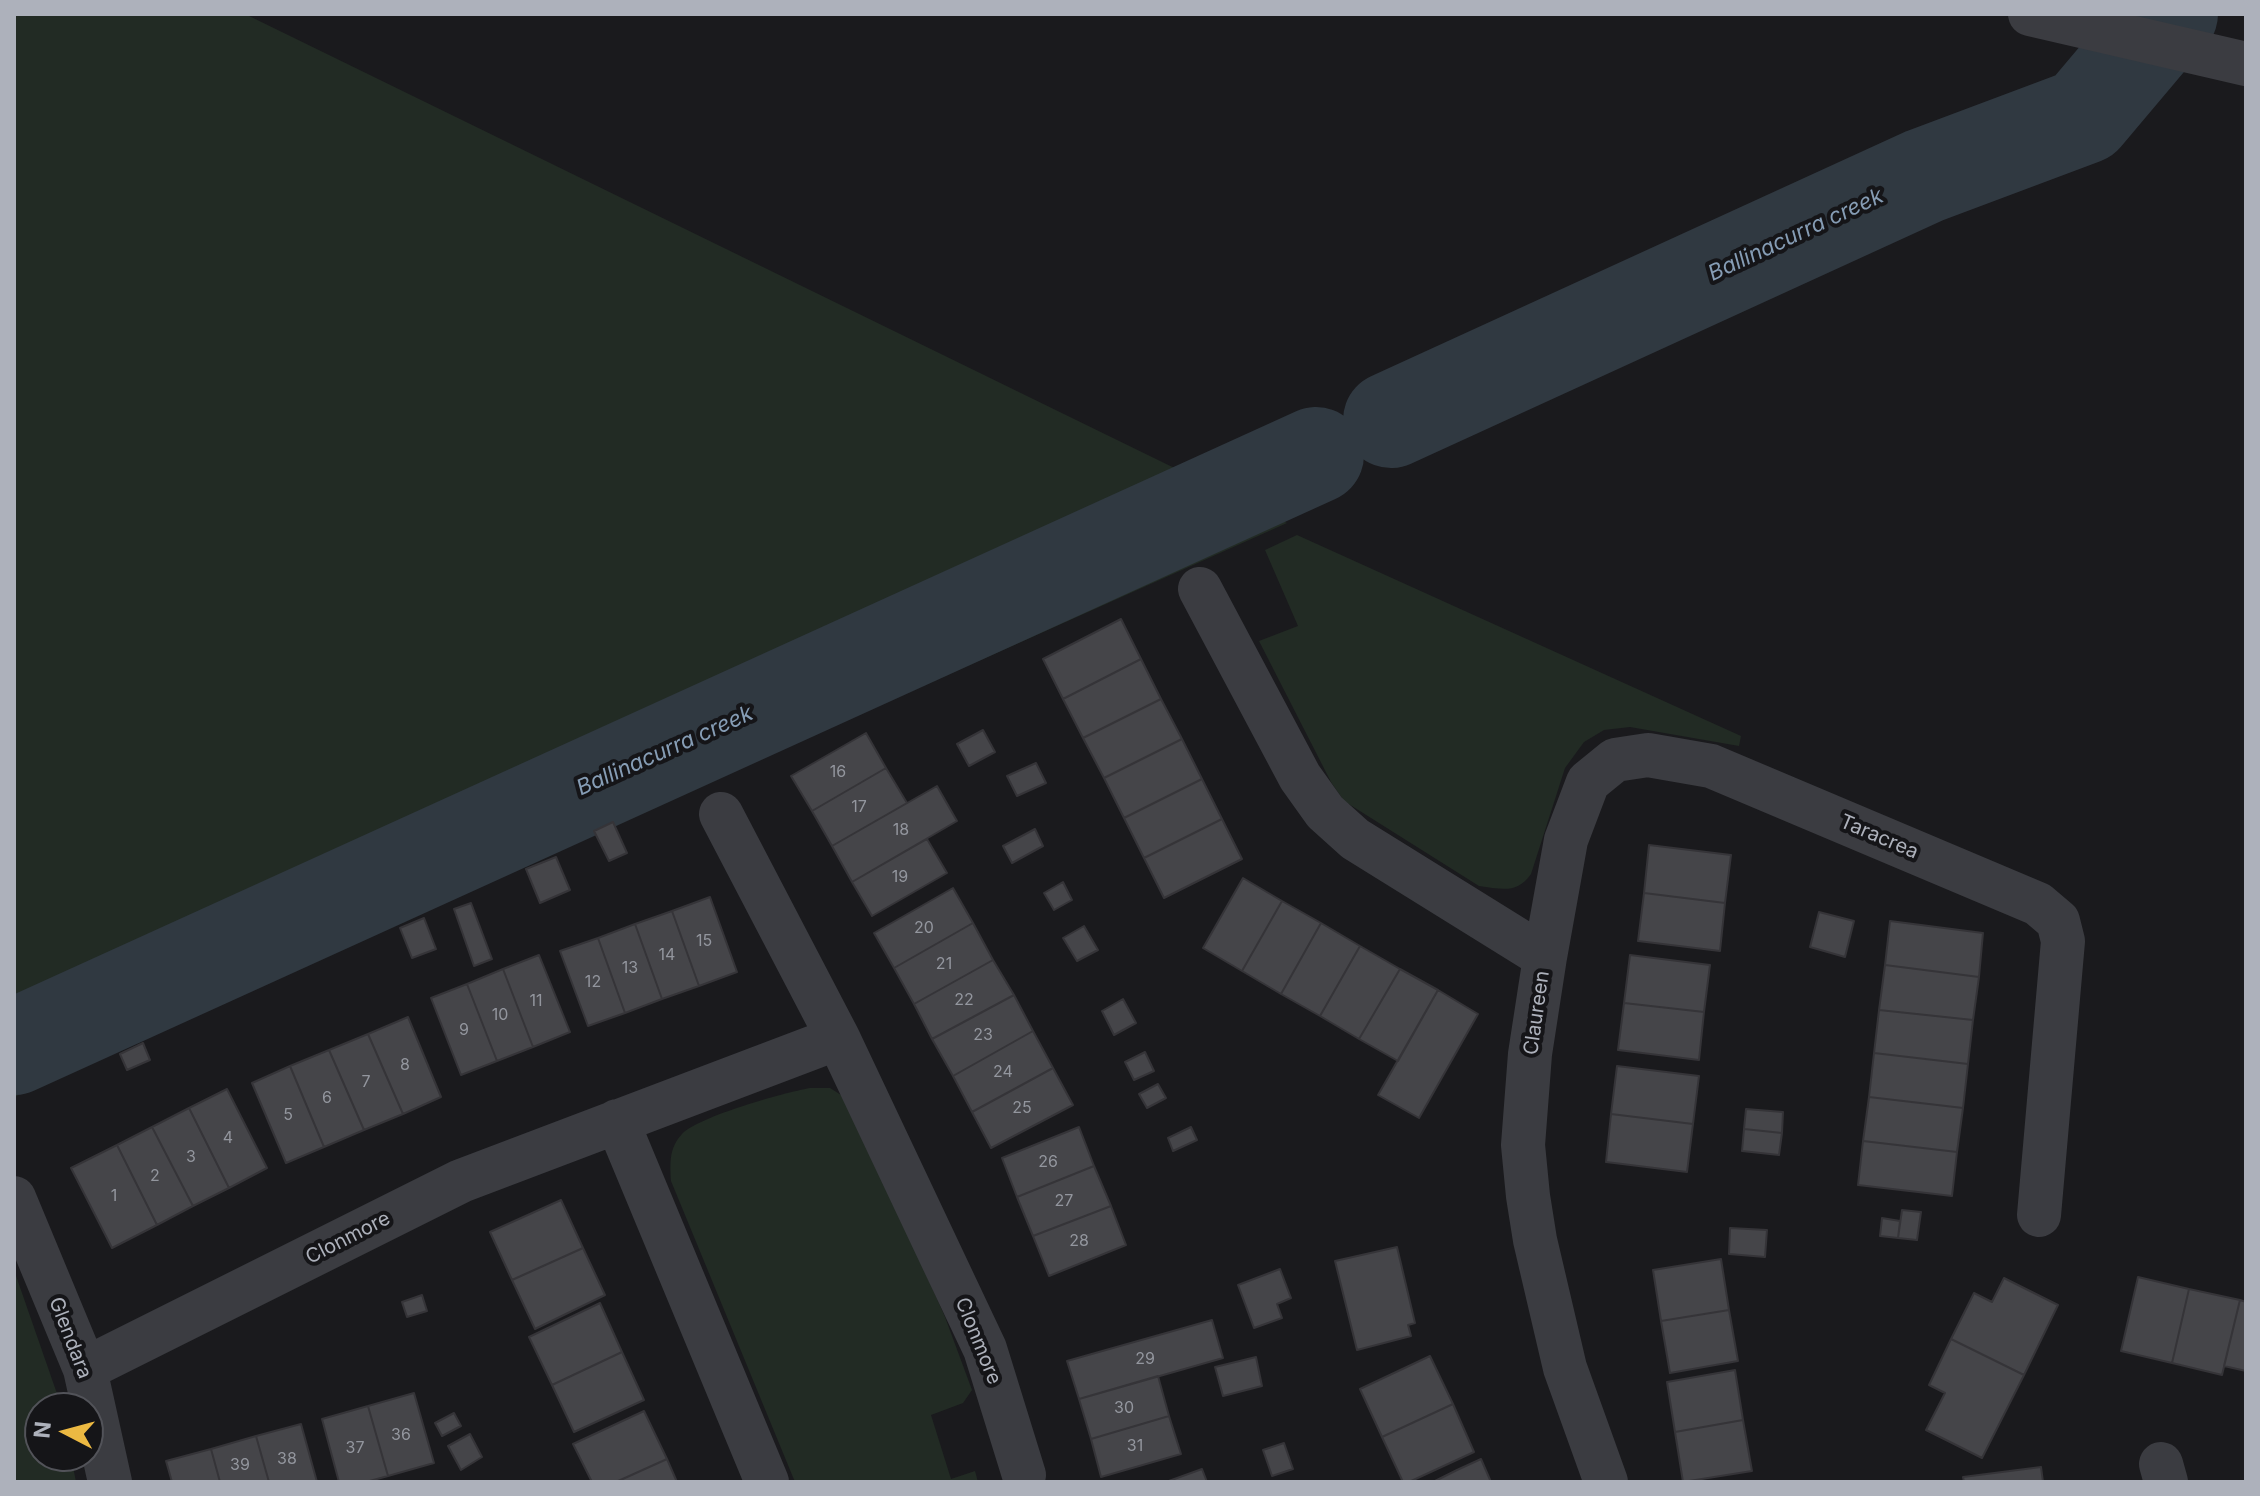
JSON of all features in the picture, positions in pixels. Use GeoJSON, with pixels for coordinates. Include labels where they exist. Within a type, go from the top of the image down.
{"type":"FeatureCollection","features":[{"type":"Feature","properties":{"kind":"street"},"geometry":{"type":"LineString","coordinates":[[2030,14],[2246,64]]}},
{"type":"Feature","properties":{"kind":"street","name":"Claureen"},"geometry":{"type":"LineString","coordinates":[[1200,589],[1300,777],[1325,812],[1355,839],[1545,957],[1530,1054],[1523,1145],[1528,1196],[1536,1246],[1565,1368],[1606,1482]]}},
{"type":"Feature","properties":{"kind":"street","name":"Taracrea"},"geometry":{"type":"LineString","coordinates":[[1545,957],[1566,840],[1588,782],[1615,760],[1648,755],[1711,766],[2038,904],[2058,921],[2063,941],[2039,1215]]}},
{"type":"Feature","properties":{"kind":"street","name":"Clonmore"},"geometry":{"type":"LineString","coordinates":[[721,814],[838,1038],[985,1349],[1024,1475]]}},
{"type":"Feature","properties":{"kind":"street","name":"Clonmore"},"geometry":{"type":"LineString","coordinates":[[85,1369],[461,1181],[838,1038]]}},
{"type":"Feature","properties":{"kind":"street"},"geometry":{"type":"LineString","coordinates":[[617,1121],[767,1482]]}},
{"type":"Feature","properties":{"kind":"street","name":"Glendara"},"geometry":{"type":"LineString","coordinates":[[14,1198],[85,1369],[110,1482]]}},
{"type":"Feature","properties":{"kind":"shaded area"},"geometry":{"type":"Polygon","coordinates":[[[14,14],[245,14],[1287,523],[33,1084],[14,1098],[14,14]]]}},
{"type":"Feature","properties":{"kind":"shaded area"},"geometry":{"type":"Polygon","coordinates":[[[1297,535],[1741,736],[1739,746],[1630,727],[1604,730],[1584,742],[1565,768],[1531,874],[1514,887],[1479,886],[1344,801],[1331,782],[1259,641],[1298,626],[1265,550],[1297,535]]]}},
{"type":"Feature","properties":{"kind":"shaded area"},"geometry":{"type":"Polygon","coordinates":[[[810,1088],[830,1088],[849,1100],[945,1317],[972,1390],[963,1403],[931,1415],[951,1479],[975,1471],[978,1482],[795,1482],[671,1181],[671,1162],[678,1139],[692,1127],[743,1106],[810,1088]]]}},
{"type":"Feature","properties":{"kind":"shaded area"},"geometry":{"type":"Polygon","coordinates":[[[14,1270],[56,1392],[24,1392],[24,1472],[74,1472],[76,1482],[14,1482],[14,1270]]]}},
{"type":"Feature","properties":{"kind":"building"},"geometry":{"type":"Polygon","coordinates":[[[1121,619],[1141,659],[1063,699],[1043,659],[1121,619]]]}},
{"type":"Feature","properties":{"kind":"building"},"geometry":{"type":"Polygon","coordinates":[[[1141,659],[1161,699],[1083,738],[1063,699],[1141,659]]]}},
{"type":"Feature","properties":{"kind":"building"},"geometry":{"type":"Polygon","coordinates":[[[1161,699],[1182,739],[1104,778],[1083,738],[1161,699]]]}},
{"type":"Feature","properties":{"kind":"building"},"geometry":{"type":"Polygon","coordinates":[[[983,730],[995,752],[969,766],[957,744],[983,730]]]}},
{"type":"Feature","properties":{"kind":"building"},"geometry":{"type":"Polygon","coordinates":[[[866,733],[886,768],[812,811],[791,776],[866,733]]]}},
{"type":"Feature","properties":{"kind":"building"},"geometry":{"type":"Polygon","coordinates":[[[1182,739],[1202,779],[1124,818],[1104,778],[1182,739]]]}},
{"type":"Feature","properties":{"kind":"building"},"geometry":{"type":"Polygon","coordinates":[[[1036,763],[1046,783],[1017,796],[1007,776],[1036,763]]]}},
{"type":"Feature","properties":{"kind":"building"},"geometry":{"type":"Polygon","coordinates":[[[886,768],[907,803],[832,846],[812,811],[886,768]]]}},
{"type":"Feature","properties":{"kind":"building"},"geometry":{"type":"Polygon","coordinates":[[[1202,779],[1222,819],[1144,858],[1124,818],[1202,779]]]}},
{"type":"Feature","properties":{"kind":"building"},"geometry":{"type":"Polygon","coordinates":[[[937,786],[957,821],[852,882],[832,846],[937,786]]]}},
{"type":"Feature","properties":{"kind":"building"},"geometry":{"type":"Polygon","coordinates":[[[1222,819],[1242,859],[1164,898],[1144,858],[1222,819]]]}},
{"type":"Feature","properties":{"kind":"building"},"geometry":{"type":"Polygon","coordinates":[[[613,822],[627,853],[609,861],[594,831],[613,822]]]}},
{"type":"Feature","properties":{"kind":"building"},"geometry":{"type":"Polygon","coordinates":[[[1035,829],[1043,846],[1012,863],[1003,846],[1035,829]]]}},
{"type":"Feature","properties":{"kind":"building"},"geometry":{"type":"Polygon","coordinates":[[[927,839],[947,873],[872,916],[852,882],[927,839]]]}},
{"type":"Feature","properties":{"kind":"building"},"geometry":{"type":"Polygon","coordinates":[[[1649,845],[1731,855],[1725,903],[1644,893],[1649,845]]]}},
{"type":"Feature","properties":{"kind":"building"},"geometry":{"type":"Polygon","coordinates":[[[556,857],[570,890],[540,903],[526,869],[556,857]]]}},
{"type":"Feature","properties":{"kind":"building"},"geometry":{"type":"Polygon","coordinates":[[[1243,878],[1282,901],[1242,971],[1203,948],[1243,878]]]}},
{"type":"Feature","properties":{"kind":"building"},"geometry":{"type":"Polygon","coordinates":[[[1063,882],[1072,900],[1054,910],[1044,893],[1063,882]]]}},
{"type":"Feature","properties":{"kind":"building"},"geometry":{"type":"Polygon","coordinates":[[[953,888],[973,923],[894,968],[874,933],[953,888]]]}},
{"type":"Feature","properties":{"kind":"building"},"geometry":{"type":"Polygon","coordinates":[[[1644,893],[1725,903],[1720,951],[1638,941],[1644,893]]]}},
{"type":"Feature","properties":{"kind":"building"},"geometry":{"type":"Polygon","coordinates":[[[710,897],[737,972],[699,986],[672,911],[710,897]]]}},
{"type":"Feature","properties":{"kind":"building"},"geometry":{"type":"Polygon","coordinates":[[[1282,901],[1321,923],[1281,994],[1242,971],[1282,901]]]}},
{"type":"Feature","properties":{"kind":"building"},"geometry":{"type":"Polygon","coordinates":[[[471,903],[492,959],[474,966],[454,909],[471,903]]]}},
{"type":"Feature","properties":{"kind":"building"},"geometry":{"type":"Polygon","coordinates":[[[672,911],[699,986],[662,999],[635,924],[672,911]]]}},
{"type":"Feature","properties":{"kind":"building"},"geometry":{"type":"Polygon","coordinates":[[[1819,912],[1854,921],[1845,957],[1810,947],[1819,912]]]}},
{"type":"Feature","properties":{"kind":"building"},"geometry":{"type":"Polygon","coordinates":[[[424,918],[436,949],[412,958],[400,928],[424,918]]]}},
{"type":"Feature","properties":{"kind":"building"},"geometry":{"type":"Polygon","coordinates":[[[1890,921],[1983,933],[1979,977],[1885,965],[1890,921]]]}},
{"type":"Feature","properties":{"kind":"building"},"geometry":{"type":"Polygon","coordinates":[[[973,923],[993,960],[914,1004],[894,968],[973,923]]]}},
{"type":"Feature","properties":{"kind":"building"},"geometry":{"type":"Polygon","coordinates":[[[1321,923],[1360,946],[1320,1016],[1281,994],[1321,923]]]}},
{"type":"Feature","properties":{"kind":"building"},"geometry":{"type":"Polygon","coordinates":[[[635,924],[662,999],[625,1013],[598,938],[635,924]]]}},
{"type":"Feature","properties":{"kind":"building"},"geometry":{"type":"Polygon","coordinates":[[[1084,926],[1098,950],[1077,961],[1063,938],[1084,926]]]}},
{"type":"Feature","properties":{"kind":"building"},"geometry":{"type":"Polygon","coordinates":[[[598,938],[625,1013],[588,1026],[560,951],[598,938]]]}},
{"type":"Feature","properties":{"kind":"building"},"geometry":{"type":"Polygon","coordinates":[[[1360,946],[1400,969],[1359,1039],[1320,1016],[1360,946]]]}},
{"type":"Feature","properties":{"kind":"building"},"geometry":{"type":"Polygon","coordinates":[[[539,955],[570,1032],[533,1047],[503,969],[539,955]]]}},
{"type":"Feature","properties":{"kind":"building"},"geometry":{"type":"Polygon","coordinates":[[[1630,955],[1710,965],[1704,1012],[1624,1003],[1630,955]]]}},
{"type":"Feature","properties":{"kind":"building"},"geometry":{"type":"Polygon","coordinates":[[[993,960],[1014,995],[932,1039],[914,1004],[993,960]]]}},
{"type":"Feature","properties":{"kind":"building"},"geometry":{"type":"Polygon","coordinates":[[[1885,965],[1979,977],[1973,1020],[1879,1010],[1885,965]]]}},
{"type":"Feature","properties":{"kind":"building"},"geometry":{"type":"Polygon","coordinates":[[[503,969],[533,1047],[497,1061],[467,984],[503,969]]]}},
{"type":"Feature","properties":{"kind":"building"},"geometry":{"type":"Polygon","coordinates":[[[1400,969],[1438,990],[1398,1061],[1359,1039],[1400,969]]]}},
{"type":"Feature","properties":{"kind":"building"},"geometry":{"type":"Polygon","coordinates":[[[467,984],[497,1061],[461,1075],[431,998],[467,984]]]}},
{"type":"Feature","properties":{"kind":"building"},"geometry":{"type":"Polygon","coordinates":[[[1438,990],[1478,1014],[1419,1118],[1378,1095],[1438,990]]]}},
{"type":"Feature","properties":{"kind":"building"},"geometry":{"type":"Polygon","coordinates":[[[1014,995],[1033,1031],[953,1076],[932,1039],[1014,995]]]}},
{"type":"Feature","properties":{"kind":"building"},"geometry":{"type":"Polygon","coordinates":[[[1123,999],[1136,1023],[1114,1035],[1102,1011],[1123,999]]]}},
{"type":"Feature","properties":{"kind":"building"},"geometry":{"type":"Polygon","coordinates":[[[1624,1003],[1704,1012],[1699,1060],[1618,1050],[1624,1003]]]}},
{"type":"Feature","properties":{"kind":"building"},"geometry":{"type":"Polygon","coordinates":[[[1879,1010],[1973,1020],[1968,1064],[1874,1053],[1879,1010]]]}},
{"type":"Feature","properties":{"kind":"building"},"geometry":{"type":"Polygon","coordinates":[[[408,1017],[441,1097],[403,1114],[368,1034],[408,1017]]]}},
{"type":"Feature","properties":{"kind":"building"},"geometry":{"type":"Polygon","coordinates":[[[1033,1031],[1053,1068],[972,1112],[953,1076],[1033,1031]]]}},
{"type":"Feature","properties":{"kind":"building"},"geometry":{"type":"Polygon","coordinates":[[[368,1034],[403,1114],[364,1130],[329,1050],[368,1034]]]}},
{"type":"Feature","properties":{"kind":"building"},"geometry":{"type":"Polygon","coordinates":[[[143,1043],[150,1060],[127,1070],[120,1054],[143,1043]]]}},
{"type":"Feature","properties":{"kind":"building"},"geometry":{"type":"Polygon","coordinates":[[[329,1050],[364,1130],[324,1147],[290,1066],[329,1050]]]}},
{"type":"Feature","properties":{"kind":"building"},"geometry":{"type":"Polygon","coordinates":[[[1145,1052],[1154,1071],[1134,1080],[1125,1062],[1145,1052]]]}},
{"type":"Feature","properties":{"kind":"building"},"geometry":{"type":"Polygon","coordinates":[[[1874,1053],[1968,1064],[1963,1108],[1869,1097],[1874,1053]]]}},
{"type":"Feature","properties":{"kind":"building"},"geometry":{"type":"Polygon","coordinates":[[[290,1066],[324,1147],[286,1163],[252,1083],[290,1066]]]}},
{"type":"Feature","properties":{"kind":"building"},"geometry":{"type":"Polygon","coordinates":[[[1617,1066],[1699,1076],[1693,1124],[1611,1114],[1617,1066]]]}},
{"type":"Feature","properties":{"kind":"building"},"geometry":{"type":"Polygon","coordinates":[[[1053,1068],[1073,1105],[991,1148],[972,1112],[1053,1068]]]}},
{"type":"Feature","properties":{"kind":"building"},"geometry":{"type":"Polygon","coordinates":[[[1158,1084],[1166,1098],[1147,1108],[1139,1094],[1158,1084]]]}},
{"type":"Feature","properties":{"kind":"building"},"geometry":{"type":"Polygon","coordinates":[[[227,1089],[267,1168],[229,1188],[189,1108],[227,1089]]]}},
{"type":"Feature","properties":{"kind":"building"},"geometry":{"type":"Polygon","coordinates":[[[1869,1097],[1963,1108],[1957,1152],[1863,1141],[1869,1097]]]}},
{"type":"Feature","properties":{"kind":"building"},"geometry":{"type":"Polygon","coordinates":[[[189,1108],[229,1188],[193,1206],[152,1127],[189,1108]]]}},
{"type":"Feature","properties":{"kind":"building"},"geometry":{"type":"Polygon","coordinates":[[[1746,1109],[1783,1112],[1782,1133],[1744,1129],[1746,1109]]]}},
{"type":"Feature","properties":{"kind":"building"},"geometry":{"type":"Polygon","coordinates":[[[1611,1114],[1693,1124],[1687,1172],[1606,1162],[1611,1114]]]}},
{"type":"Feature","properties":{"kind":"building"},"geometry":{"type":"Polygon","coordinates":[[[152,1127],[193,1206],[157,1225],[117,1145],[152,1127]]]}},
{"type":"Feature","properties":{"kind":"building"},"geometry":{"type":"Polygon","coordinates":[[[1079,1127],[1094,1166],[1017,1197],[1002,1158],[1079,1127]]]}},
{"type":"Feature","properties":{"kind":"building"},"geometry":{"type":"Polygon","coordinates":[[[1191,1127],[1197,1140],[1173,1151],[1168,1138],[1191,1127]]]}},
{"type":"Feature","properties":{"kind":"building"},"geometry":{"type":"Polygon","coordinates":[[[1744,1129],[1782,1133],[1779,1155],[1742,1151],[1744,1129]]]}},
{"type":"Feature","properties":{"kind":"building"},"geometry":{"type":"Polygon","coordinates":[[[1863,1141],[1957,1152],[1952,1196],[1858,1185],[1863,1141]]]}},
{"type":"Feature","properties":{"kind":"building"},"geometry":{"type":"Polygon","coordinates":[[[117,1145],[157,1225],[112,1248],[71,1168],[117,1145]]]}},
{"type":"Feature","properties":{"kind":"building"},"geometry":{"type":"Polygon","coordinates":[[[1094,1166],[1111,1206],[1033,1236],[1017,1197],[1094,1166]]]}},
{"type":"Feature","properties":{"kind":"building"},"geometry":{"type":"Polygon","coordinates":[[[561,1200],[583,1248],[512,1280],[490,1232],[561,1200]]]}},
{"type":"Feature","properties":{"kind":"building"},"geometry":{"type":"Polygon","coordinates":[[[1111,1206],[1126,1245],[1049,1276],[1033,1236],[1111,1206]]]}},
{"type":"Feature","properties":{"kind":"building"},"geometry":{"type":"Polygon","coordinates":[[[1902,1210],[1921,1212],[1917,1240],[1898,1238],[1902,1210]]]}},
{"type":"Feature","properties":{"kind":"building"},"geometry":{"type":"Polygon","coordinates":[[[1882,1218],[1900,1221],[1898,1238],[1880,1236],[1882,1218]]]}},
{"type":"Feature","properties":{"kind":"building"},"geometry":{"type":"Polygon","coordinates":[[[1730,1228],[1767,1230],[1765,1257],[1729,1254],[1730,1228]]]}},
{"type":"Feature","properties":{"kind":"building"},"geometry":{"type":"Polygon","coordinates":[[[1397,1247],[1415,1323],[1408,1325],[1411,1336],[1357,1350],[1335,1261],[1397,1247]]]}},
{"type":"Feature","properties":{"kind":"building"},"geometry":{"type":"Polygon","coordinates":[[[583,1248],[605,1295],[535,1329],[512,1280],[583,1248]]]}},
{"type":"Feature","properties":{"kind":"building"},"geometry":{"type":"Polygon","coordinates":[[[1721,1259],[1729,1310],[1661,1321],[1653,1270],[1721,1259]]]}},
{"type":"Feature","properties":{"kind":"building"},"geometry":{"type":"Polygon","coordinates":[[[1280,1269],[1291,1298],[1277,1304],[1282,1318],[1254,1328],[1238,1285],[1280,1269]]]}},
{"type":"Feature","properties":{"kind":"building"},"geometry":{"type":"Polygon","coordinates":[[[2138,1277],[2189,1289],[2172,1363],[2121,1351],[2138,1277]]]}},
{"type":"Feature","properties":{"kind":"building"},"geometry":{"type":"Polygon","coordinates":[[[2004,1278],[2058,1305],[2024,1375],[1951,1339],[1974,1293],[1992,1302],[2004,1278]]]}},
{"type":"Feature","properties":{"kind":"building"},"geometry":{"type":"Polygon","coordinates":[[[2189,1289],[2240,1300],[2222,1375],[2172,1363],[2189,1289]]]}},
{"type":"Feature","properties":{"kind":"building"},"geometry":{"type":"Polygon","coordinates":[[[422,1295],[427,1311],[407,1317],[402,1302],[422,1295]]]}},
{"type":"Feature","properties":{"kind":"building"},"geometry":{"type":"Polygon","coordinates":[[[2240,1300],[2246,1302],[2246,1371],[2224,1366],[2240,1300]]]}},
{"type":"Feature","properties":{"kind":"building"},"geometry":{"type":"Polygon","coordinates":[[[600,1303],[622,1352],[552,1385],[529,1337],[600,1303]]]}},
{"type":"Feature","properties":{"kind":"building"},"geometry":{"type":"Polygon","coordinates":[[[1729,1310],[1738,1361],[1670,1373],[1661,1321],[1729,1310]]]}},
{"type":"Feature","properties":{"kind":"building"},"geometry":{"type":"Polygon","coordinates":[[[1212,1320],[1223,1358],[1079,1399],[1067,1361],[1212,1320]]]}},
{"type":"Feature","properties":{"kind":"building"},"geometry":{"type":"Polygon","coordinates":[[[1951,1339],[2024,1375],[1982,1458],[1926,1430],[1945,1393],[1929,1385],[1951,1339]]]}},
{"type":"Feature","properties":{"kind":"building"},"geometry":{"type":"Polygon","coordinates":[[[622,1352],[644,1400],[574,1432],[552,1385],[622,1352]]]}},
{"type":"Feature","properties":{"kind":"building"},"geometry":{"type":"Polygon","coordinates":[[[1430,1356],[1453,1404],[1382,1437],[1360,1389],[1430,1356]]]}},
{"type":"Feature","properties":{"kind":"building"},"geometry":{"type":"Polygon","coordinates":[[[1256,1357],[1262,1386],[1223,1396],[1215,1367],[1256,1357]]]}},
{"type":"Feature","properties":{"kind":"building"},"geometry":{"type":"Polygon","coordinates":[[[1735,1370],[1743,1420],[1675,1432],[1667,1382],[1735,1370]]]}},
{"type":"Feature","properties":{"kind":"building"},"geometry":{"type":"Polygon","coordinates":[[[1158,1376],[1169,1416],[1091,1439],[1079,1399],[1158,1376]]]}},
{"type":"Feature","properties":{"kind":"building"},"geometry":{"type":"Polygon","coordinates":[[[414,1393],[434,1463],[388,1476],[368,1406],[414,1393]]]}},
{"type":"Feature","properties":{"kind":"building"},"geometry":{"type":"Polygon","coordinates":[[[1453,1404],[1474,1452],[1403,1482],[1382,1437],[1453,1404]]]}},
{"type":"Feature","properties":{"kind":"building"},"geometry":{"type":"Polygon","coordinates":[[[368,1406],[388,1476],[366,1482],[339,1482],[322,1419],[368,1406]]]}},
{"type":"Feature","properties":{"kind":"building"},"geometry":{"type":"Polygon","coordinates":[[[644,1411],[667,1459],[616,1482],[592,1482],[573,1444],[644,1411]]]}},
{"type":"Feature","properties":{"kind":"building"},"geometry":{"type":"Polygon","coordinates":[[[454,1413],[461,1426],[442,1436],[435,1423],[454,1413]]]}},
{"type":"Feature","properties":{"kind":"building"},"geometry":{"type":"Polygon","coordinates":[[[1169,1416],[1181,1454],[1101,1477],[1091,1439],[1169,1416]]]}},
{"type":"Feature","properties":{"kind":"building"},"geometry":{"type":"Polygon","coordinates":[[[1743,1420],[1752,1471],[1683,1482],[1675,1432],[1743,1420]]]}},
{"type":"Feature","properties":{"kind":"building"},"geometry":{"type":"Polygon","coordinates":[[[301,1424],[317,1482],[269,1482],[256,1436],[301,1424]]]}},
{"type":"Feature","properties":{"kind":"building"},"geometry":{"type":"Polygon","coordinates":[[[470,1434],[482,1457],[461,1470],[448,1446],[470,1434]]]}},
{"type":"Feature","properties":{"kind":"building"},"geometry":{"type":"Polygon","coordinates":[[[256,1436],[269,1482],[220,1482],[211,1449],[256,1436]]]}},
{"type":"Feature","properties":{"kind":"building"},"geometry":{"type":"Polygon","coordinates":[[[1284,1443],[1293,1469],[1272,1476],[1263,1450],[1284,1443]]]}},
{"type":"Feature","properties":{"kind":"building"},"geometry":{"type":"Polygon","coordinates":[[[211,1449],[220,1482],[172,1482],[166,1461],[211,1449]]]}},
{"type":"Feature","properties":{"kind":"building"},"geometry":{"type":"Polygon","coordinates":[[[667,1459],[677,1482],[616,1482],[667,1459]]]}},
{"type":"Feature","properties":{"kind":"building"},"geometry":{"type":"Polygon","coordinates":[[[1481,1459],[1491,1482],[1433,1482],[1457,1470],[1481,1459]]]}},
{"type":"Feature","properties":{"kind":"building"},"geometry":{"type":"Polygon","coordinates":[[[2041,1467],[2043,1482],[1964,1482],[1963,1477],[2041,1467]]]}},
{"type":"Feature","properties":{"kind":"building"},"geometry":{"type":"Polygon","coordinates":[[[1202,1469],[1207,1482],[1166,1482],[1202,1469]]]}},
{"type":"Feature","properties":{"kind":"waterway","name":"Ballinacurra creek"},"geometry":{"type":"LineString","coordinates":[[1391,420],[1924,176],[2084,116],[2170,14]]}},
{"type":"Feature","properties":{"kind":"waterway","name":"Ballinacurra creek"},"geometry":{"type":"LineString","coordinates":[[14,1047],[1316,455]]}}]}
